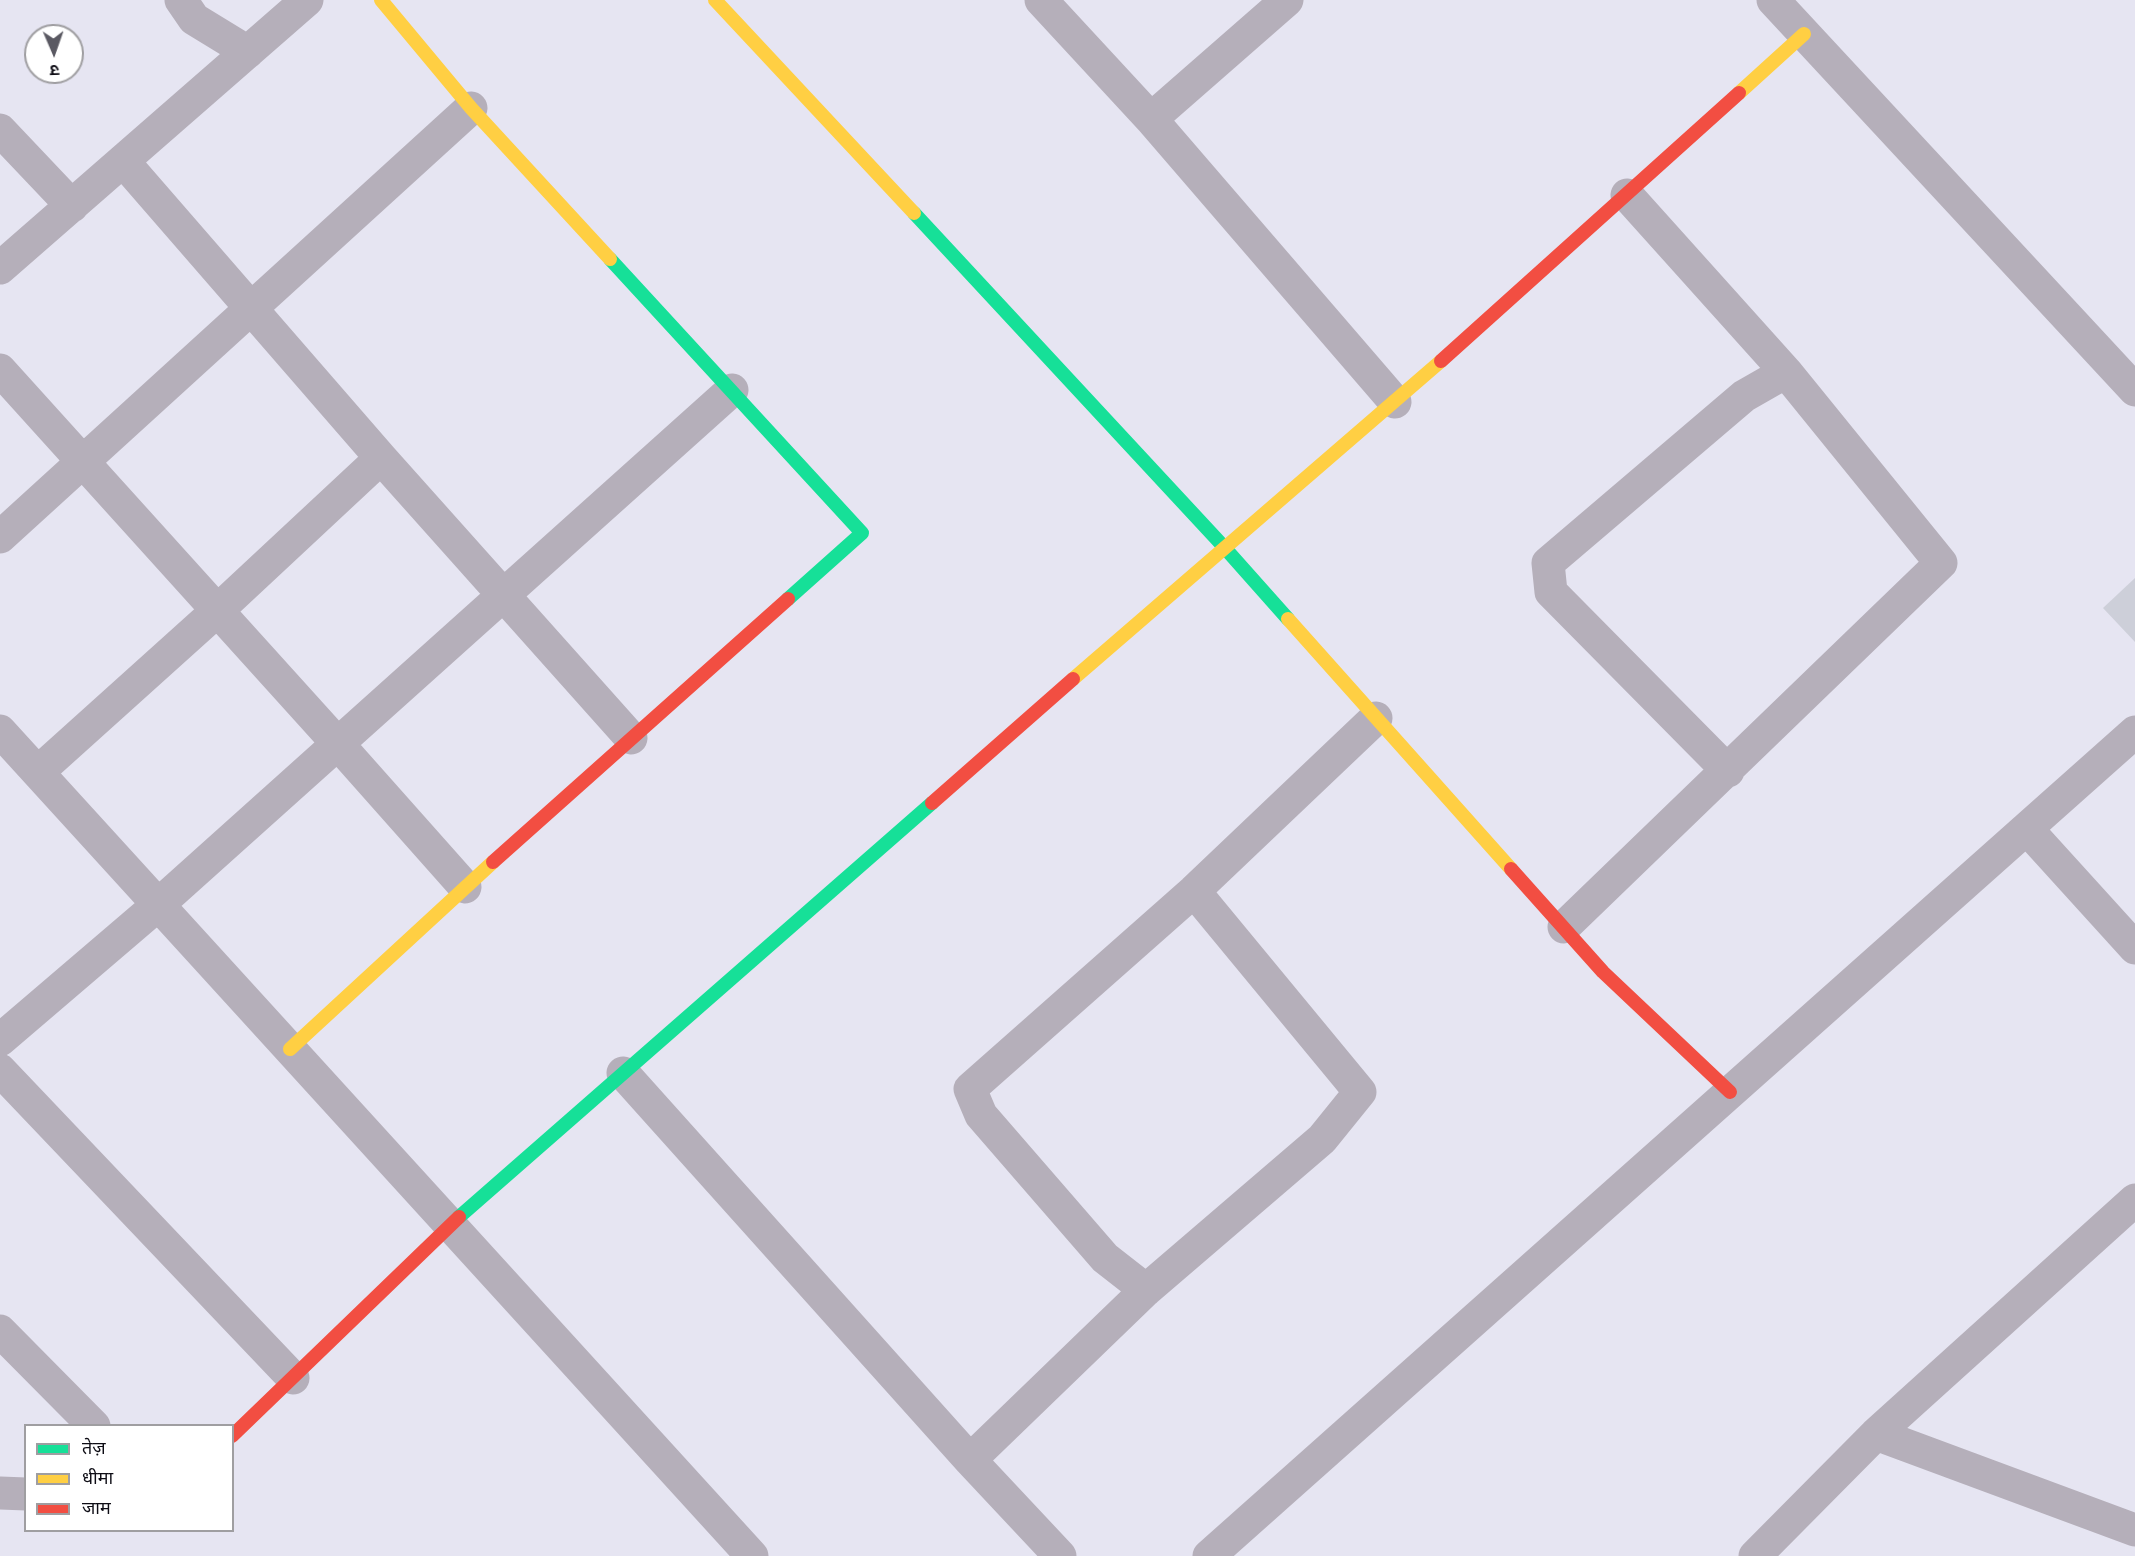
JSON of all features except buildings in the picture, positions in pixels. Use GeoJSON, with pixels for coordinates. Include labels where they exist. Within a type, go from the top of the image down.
{"type":"FeatureCollection","features":[{"type":"Feature","properties":{"kind":"street"},"geometry":{"type":"LineString","coordinates":[[181,0],[194,19],[248,52]]}},
{"type":"Feature","properties":{"kind":"street"},"geometry":{"type":"LineString","coordinates":[[0,268],[307,0]]}},
{"type":"Feature","properties":{"kind":"street"},"geometry":{"type":"LineString","coordinates":[[290,1049],[465,887],[862,533],[471,108],[381,0]]}},
{"type":"Feature","properties":{"kind":"street"},"geometry":{"type":"LineString","coordinates":[[715,0],[1224,547],[1603,972],[1730,1092]]}},
{"type":"Feature","properties":{"kind":"street"},"geometry":{"type":"LineString","coordinates":[[1041,0],[1151,119],[1395,402]]}},
{"type":"Feature","properties":{"kind":"street"},"geometry":{"type":"LineString","coordinates":[[1151,119],[1287,0]]}},
{"type":"Feature","properties":{"kind":"street"},"geometry":{"type":"LineString","coordinates":[[1773,0],[2132,381]]}},
{"type":"Feature","properties":{"kind":"street"},"geometry":{"type":"LineString","coordinates":[[234,1435],[450,1225],[1224,547],[1395,402],[1804,34]]}},
{"type":"Feature","properties":{"kind":"street"},"geometry":{"type":"LineString","coordinates":[[0,537],[471,108]]}},
{"type":"Feature","properties":{"kind":"street"},"geometry":{"type":"LineString","coordinates":[[0,130],[72,206]]}},
{"type":"Feature","properties":{"kind":"street"},"geometry":{"type":"LineString","coordinates":[[123,161],[381,458],[631,738]]}},
{"type":"Feature","properties":{"kind":"street"},"geometry":{"type":"LineString","coordinates":[[1564,927],[1941,563],[1786,372],[1627,195]]}},
{"type":"Feature","properties":{"kind":"street"},"geometry":{"type":"LineString","coordinates":[[0,370],[465,887]]}},
{"type":"Feature","properties":{"kind":"street"},"geometry":{"type":"LineString","coordinates":[[1728,771],[1551,592],[1548,563],[1744,396],[1786,372]]}},
{"type":"Feature","properties":{"kind":"street"},"geometry":{"type":"LineString","coordinates":[[0,1040],[159,904],[732,390]]}},
{"type":"Feature","properties":{"kind":"street"},"geometry":{"type":"LineString","coordinates":[[38,772],[218,610],[381,458]]}},
{"type":"Feature","properties":{"kind":"street"},"geometry":{"type":"LineString","coordinates":[[1146,1290],[1097,1250],[981,1115],[970,1089],[1194,891],[1376,718]]}},
{"type":"Feature","properties":{"kind":"street"},"geometry":{"type":"LineString","coordinates":[[0,731],[752,1556]]}},
{"type":"Feature","properties":{"kind":"street"},"geometry":{"type":"LineString","coordinates":[[1209,1556],[2135,732]]}},
{"type":"Feature","properties":{"kind":"street"},"geometry":{"type":"LineString","coordinates":[[2027,829],[2135,948]]}},
{"type":"Feature","properties":{"kind":"street"},"geometry":{"type":"LineString","coordinates":[[970,1460],[1146,1290],[1322,1139],[1360,1092],[1194,891]]}},
{"type":"Feature","properties":{"kind":"street"},"geometry":{"type":"LineString","coordinates":[[0,1070],[292,1378]]}},
{"type":"Feature","properties":{"kind":"street"},"geometry":{"type":"LineString","coordinates":[[623,1073],[970,1460],[1060,1556]]}},
{"type":"Feature","properties":{"kind":"street"},"geometry":{"type":"LineString","coordinates":[[1755,1556],[1876,1434],[2135,1200]]}},
{"type":"Feature","properties":{"kind":"street"},"geometry":{"type":"LineString","coordinates":[[0,1331],[93,1424]]}},
{"type":"Feature","properties":{"kind":"street"},"geometry":{"type":"LineString","coordinates":[[1876,1434],[2135,1530]]}},
{"type":"Feature","properties":{"kind":"street"},"geometry":{"type":"LineString","coordinates":[[0,1493],[24,1494]]}},
{"type":"Feature","properties":{"kind":"traffic: fast"},"geometry":{"type":"LineString","coordinates":[[914,213],[1288,619]]}},
{"type":"Feature","properties":{"kind":"traffic: fast"},"geometry":{"type":"LineString","coordinates":[[610,259],[862,533],[788,599]]}},
{"type":"Feature","properties":{"kind":"traffic: fast"},"geometry":{"type":"LineString","coordinates":[[459,1217],[932,803]]}},
{"type":"Feature","properties":{"kind":"traffic: slow"},"geometry":{"type":"LineString","coordinates":[[381,0],[471,108],[610,259]]}},
{"type":"Feature","properties":{"kind":"traffic: slow"},"geometry":{"type":"LineString","coordinates":[[715,0],[914,213]]}},
{"type":"Feature","properties":{"kind":"traffic: slow"},"geometry":{"type":"LineString","coordinates":[[1739,93],[1804,34]]}},
{"type":"Feature","properties":{"kind":"traffic: slow"},"geometry":{"type":"LineString","coordinates":[[1073,679],[1441,361]]}},
{"type":"Feature","properties":{"kind":"traffic: slow"},"geometry":{"type":"LineString","coordinates":[[1288,619],[1511,869]]}},
{"type":"Feature","properties":{"kind":"traffic: slow"},"geometry":{"type":"LineString","coordinates":[[290,1049],[493,862]]}},
{"type":"Feature","properties":{"kind":"traffic: jam"},"geometry":{"type":"LineString","coordinates":[[1441,361],[1739,93]]}},
{"type":"Feature","properties":{"kind":"traffic: jam"},"geometry":{"type":"LineString","coordinates":[[493,862],[788,599]]}},
{"type":"Feature","properties":{"kind":"traffic: jam"},"geometry":{"type":"LineString","coordinates":[[932,803],[1073,679]]}},
{"type":"Feature","properties":{"kind":"traffic: jam"},"geometry":{"type":"LineString","coordinates":[[1511,869],[1603,972],[1730,1092]]}},
{"type":"Feature","properties":{"kind":"traffic: jam"},"geometry":{"type":"LineString","coordinates":[[234,1434],[459,1217]]}}]}
